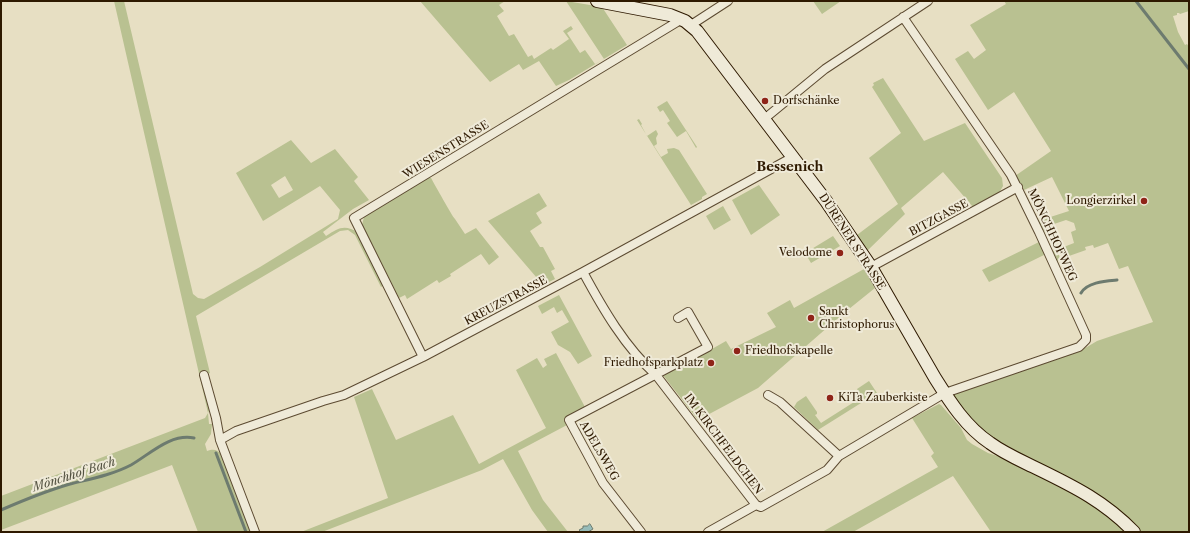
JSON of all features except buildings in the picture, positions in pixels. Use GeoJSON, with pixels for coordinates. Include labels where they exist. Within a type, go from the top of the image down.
{"type":"FeatureCollection","features":[{"type":"Feature","properties":{"kind":"street","name":"DÜRENER STRASSE"},"geometry":{"type":"LineString","coordinates":[[597,1],[661,12],[686,22],[703,38],[763,120],[826,201],[871,267],[945,393],[970,426],[990,443],[1012,456],[1093,497],[1111,510],[1134,532]]}},
{"type":"Feature","properties":{"kind":"street"},"geometry":{"type":"LineString","coordinates":[[686,22],[728,1]]}},
{"type":"Feature","properties":{"kind":"street"},"geometry":{"type":"LineString","coordinates":[[763,120],[825,69],[928,1]]}},
{"type":"Feature","properties":{"kind":"street","name":"MÖNCHHOFWEG"},"geometry":{"type":"LineString","coordinates":[[903,17],[1012,175],[1086,335],[1086,340],[1079,347],[945,393]]}},
{"type":"Feature","properties":{"kind":"street","name":"WIESENSTRASSE"},"geometry":{"type":"LineString","coordinates":[[423,357],[354,218],[686,22]]}},
{"type":"Feature","properties":{"kind":"street","name":"KREUZSTRASSE"},"geometry":{"type":"LineString","coordinates":[[220,440],[236,431],[344,395],[423,357],[793,158]]}},
{"type":"Feature","properties":{"kind":"street","name":"BITZGASSE"},"geometry":{"type":"LineString","coordinates":[[871,267],[1018,187]]}},
{"type":"Feature","properties":{"kind":"street","name":"IM KIRCHFELDCHEN"},"geometry":{"type":"LineString","coordinates":[[583,272],[615,327],[646,366],[656,375],[756,505],[761,507],[827,470],[839,456],[945,393]]}},
{"type":"Feature","properties":{"kind":"street"},"geometry":{"type":"LineString","coordinates":[[656,375],[708,347],[688,312],[678,318]]}},
{"type":"Feature","properties":{"kind":"street"},"geometry":{"type":"LineString","coordinates":[[204,375],[216,418],[220,440],[255,532]]}},
{"type":"Feature","properties":{"kind":"street","name":"ADELSWEG"},"geometry":{"type":"LineString","coordinates":[[641,532],[603,483],[569,420],[656,375]]}},
{"type":"Feature","properties":{"kind":"street"},"geometry":{"type":"LineString","coordinates":[[768,395],[780,402],[839,456]]}},
{"type":"Feature","properties":{"kind":"street"},"geometry":{"type":"LineString","coordinates":[[708,532],[756,505]]}},
{"type":"Feature","properties":{"kind":"green space"},"geometry":{"type":"Polygon","coordinates":[[[114,1],[124,1],[193,294],[198,298],[204,299],[260,267],[338,219],[340,210],[320,186],[263,221],[236,173],[291,140],[311,163],[335,149],[358,177],[354,181],[369,200],[353,209],[323,232],[326,236],[338,229],[345,228],[359,233],[384,285],[381,287],[355,235],[348,230],[340,231],[196,316],[210,373],[204,375],[210,408],[208,413],[114,1]],[[285,176],[271,185],[279,198],[293,190],[285,176]]]}},
{"type":"Feature","properties":{"kind":"green space"},"geometry":{"type":"Polygon","coordinates":[[[420,1],[505,1],[499,5],[504,11],[497,16],[509,36],[514,34],[528,57],[532,55],[534,59],[551,48],[553,50],[569,39],[563,31],[571,26],[573,29],[567,33],[580,53],[585,50],[595,64],[569,80],[556,86],[539,61],[523,70],[519,64],[490,82],[420,1]]]}},
{"type":"Feature","properties":{"kind":"green space"},"geometry":{"type":"Polygon","coordinates":[[[566,1],[602,7],[627,45],[604,59],[566,1]]]}},
{"type":"Feature","properties":{"kind":"green space"},"geometry":{"type":"Polygon","coordinates":[[[813,1],[841,1],[822,14],[813,1]]]}},
{"type":"Feature","properties":{"kind":"green space"},"geometry":{"type":"Polygon","coordinates":[[[1004,1],[1189,1],[1189,11],[1180,14],[1177,13],[1177,15],[1173,16],[1178,32],[1185,45],[1187,44],[1189,47],[1189,532],[1140,532],[1138,529],[1016,454],[976,426],[953,396],[954,394],[1087,347],[1097,341],[1153,322],[1128,266],[1119,269],[1108,243],[1094,248],[1093,245],[1085,247],[1086,250],[1069,256],[1068,253],[1059,255],[1060,260],[1055,262],[1051,252],[1074,243],[1071,232],[1076,230],[1074,223],[1066,220],[1054,224],[1056,231],[1046,234],[1038,221],[1069,211],[1052,177],[1024,190],[1015,176],[1051,151],[1014,92],[988,110],[955,59],[968,51],[974,59],[986,50],[970,25],[1006,4],[1004,1]]]}},
{"type":"Feature","properties":{"kind":"green space"},"geometry":{"type":"Polygon","coordinates":[[[883,78],[924,141],[965,123],[1002,178],[1003,186],[999,193],[973,207],[943,172],[901,208],[905,214],[867,251],[857,235],[898,204],[869,158],[901,133],[872,87],[874,85],[873,83],[883,78]]]}},
{"type":"Feature","properties":{"kind":"green space"},"geometry":{"type":"Polygon","coordinates":[[[667,101],[697,147],[696,148],[686,131],[677,137],[667,123],[670,121],[663,110],[660,112],[657,107],[667,101]]]}},
{"type":"Feature","properties":{"kind":"green space"},"geometry":{"type":"Polygon","coordinates":[[[639,119],[642,124],[641,125],[646,134],[637,120],[639,119]]]}},
{"type":"Feature","properties":{"kind":"green space"},"geometry":{"type":"Polygon","coordinates":[[[656,130],[658,134],[656,138],[657,144],[654,146],[661,157],[668,153],[667,149],[674,148],[679,150],[707,194],[702,197],[702,199],[691,205],[647,136],[656,130]]]}},
{"type":"Feature","properties":{"kind":"green space"},"geometry":{"type":"Polygon","coordinates":[[[429,177],[465,234],[476,228],[499,257],[489,265],[481,254],[439,283],[437,280],[407,299],[405,295],[399,298],[362,225],[364,217],[429,177]]]}},
{"type":"Feature","properties":{"kind":"green space"},"geometry":{"type":"Polygon","coordinates":[[[759,185],[780,215],[751,235],[732,200],[759,185]]]}},
{"type":"Feature","properties":{"kind":"green space"},"geometry":{"type":"Polygon","coordinates":[[[539,193],[547,206],[536,213],[542,223],[530,231],[540,247],[543,247],[555,269],[551,271],[555,279],[543,285],[488,221],[539,193]]]}},
{"type":"Feature","properties":{"kind":"green space"},"geometry":{"type":"Polygon","coordinates":[[[723,206],[731,220],[714,230],[706,216],[723,206]]]}},
{"type":"Feature","properties":{"kind":"green space"},"geometry":{"type":"Polygon","coordinates":[[[833,236],[840,246],[811,263],[805,253],[833,236]]]}},
{"type":"Feature","properties":{"kind":"green space"},"geometry":{"type":"Polygon","coordinates":[[[1039,242],[1046,254],[989,282],[982,270],[1039,242]]]}},
{"type":"Feature","properties":{"kind":"green space"},"geometry":{"type":"Polygon","coordinates":[[[864,269],[875,288],[758,388],[698,420],[652,361],[682,366],[726,341],[731,349],[776,327],[767,313],[790,300],[794,308],[864,269]]]}},
{"type":"Feature","properties":{"kind":"green space"},"geometry":{"type":"Polygon","coordinates":[[[559,295],[592,356],[578,364],[570,352],[558,345],[551,332],[569,322],[562,310],[557,313],[554,307],[542,314],[538,306],[559,295]]]}},
{"type":"Feature","properties":{"kind":"green space"},"geometry":{"type":"Polygon","coordinates":[[[556,353],[585,407],[564,419],[567,425],[518,451],[543,500],[568,532],[548,532],[532,510],[503,459],[482,470],[322,532],[301,532],[388,498],[354,397],[372,389],[396,440],[453,415],[479,464],[546,428],[516,370],[537,358],[543,368],[547,365],[544,359],[556,353]]]}},
{"type":"Feature","properties":{"kind":"green space"},"geometry":{"type":"Polygon","coordinates":[[[869,381],[877,393],[818,430],[794,407],[797,402],[806,396],[817,412],[815,415],[821,423],[862,397],[857,389],[869,381]]]}},
{"type":"Feature","properties":{"kind":"green space"},"geometry":{"type":"Polygon","coordinates":[[[939,404],[961,428],[967,440],[972,444],[988,453],[1013,461],[1082,495],[1129,532],[991,532],[953,476],[853,532],[822,532],[938,467],[931,456],[934,453],[912,418],[939,404]]]}},
{"type":"Feature","properties":{"kind":"green space"},"geometry":{"type":"Polygon","coordinates":[[[208,413],[209,424],[212,424],[211,434],[205,444],[207,451],[215,450],[222,455],[252,532],[198,532],[172,465],[1,530],[1,496],[205,418],[208,413]]]}},
{"type":"Feature","properties":{"kind":"water"},"geometry":{"type":"Polygon","coordinates":[[[590,524],[593,529],[588,532],[581,532],[579,530],[583,528],[583,526],[590,524]]]}},
{"type":"Feature","properties":{"kind":"waterway"},"geometry":{"type":"LineString","coordinates":[[1136,1],[1189,69]]}},
{"type":"Feature","properties":{"kind":"waterway"},"geometry":{"type":"LineString","coordinates":[[1081,293],[1092,284],[1117,280]]}},
{"type":"Feature","properties":{"kind":"waterway","name":"Mönchhof Bach"},"geometry":{"type":"LineString","coordinates":[[1,510],[52,490],[109,474],[124,468],[169,441],[185,437],[194,438]]}},
{"type":"Feature","properties":{"kind":"waterway","name":"Mönchhof Bach"},"geometry":{"type":"LineString","coordinates":[[216,453],[246,532]]}},
{"type":"Feature","properties":{"kind":"place","name":"Dorfschänke"},"geometry":{"type":"Point","coordinates":[765,101]}},
{"type":"Feature","properties":{"kind":"place","name":"Longierzirkel"},"geometry":{"type":"Point","coordinates":[1144,201]}},
{"type":"Feature","properties":{"kind":"place","name":"Velodome"},"geometry":{"type":"Point","coordinates":[840,253]}},
{"type":"Feature","properties":{"kind":"place","name":"Sankt Christophorus"},"geometry":{"type":"Point","coordinates":[811,318]}},
{"type":"Feature","properties":{"kind":"place","name":"Friedhofskapelle"},"geometry":{"type":"Point","coordinates":[737,351]}},
{"type":"Feature","properties":{"kind":"place","name":"Friedhofsparkplatz"},"geometry":{"type":"Point","coordinates":[711,363]}},
{"type":"Feature","properties":{"kind":"place","name":"KiTa Zauberkiste"},"geometry":{"type":"Point","coordinates":[830,398]}},
{"type":"Feature","properties":{"kind":"district","name":"Bessenich"},"geometry":{"type":"Point","coordinates":[790,167]}}]}
